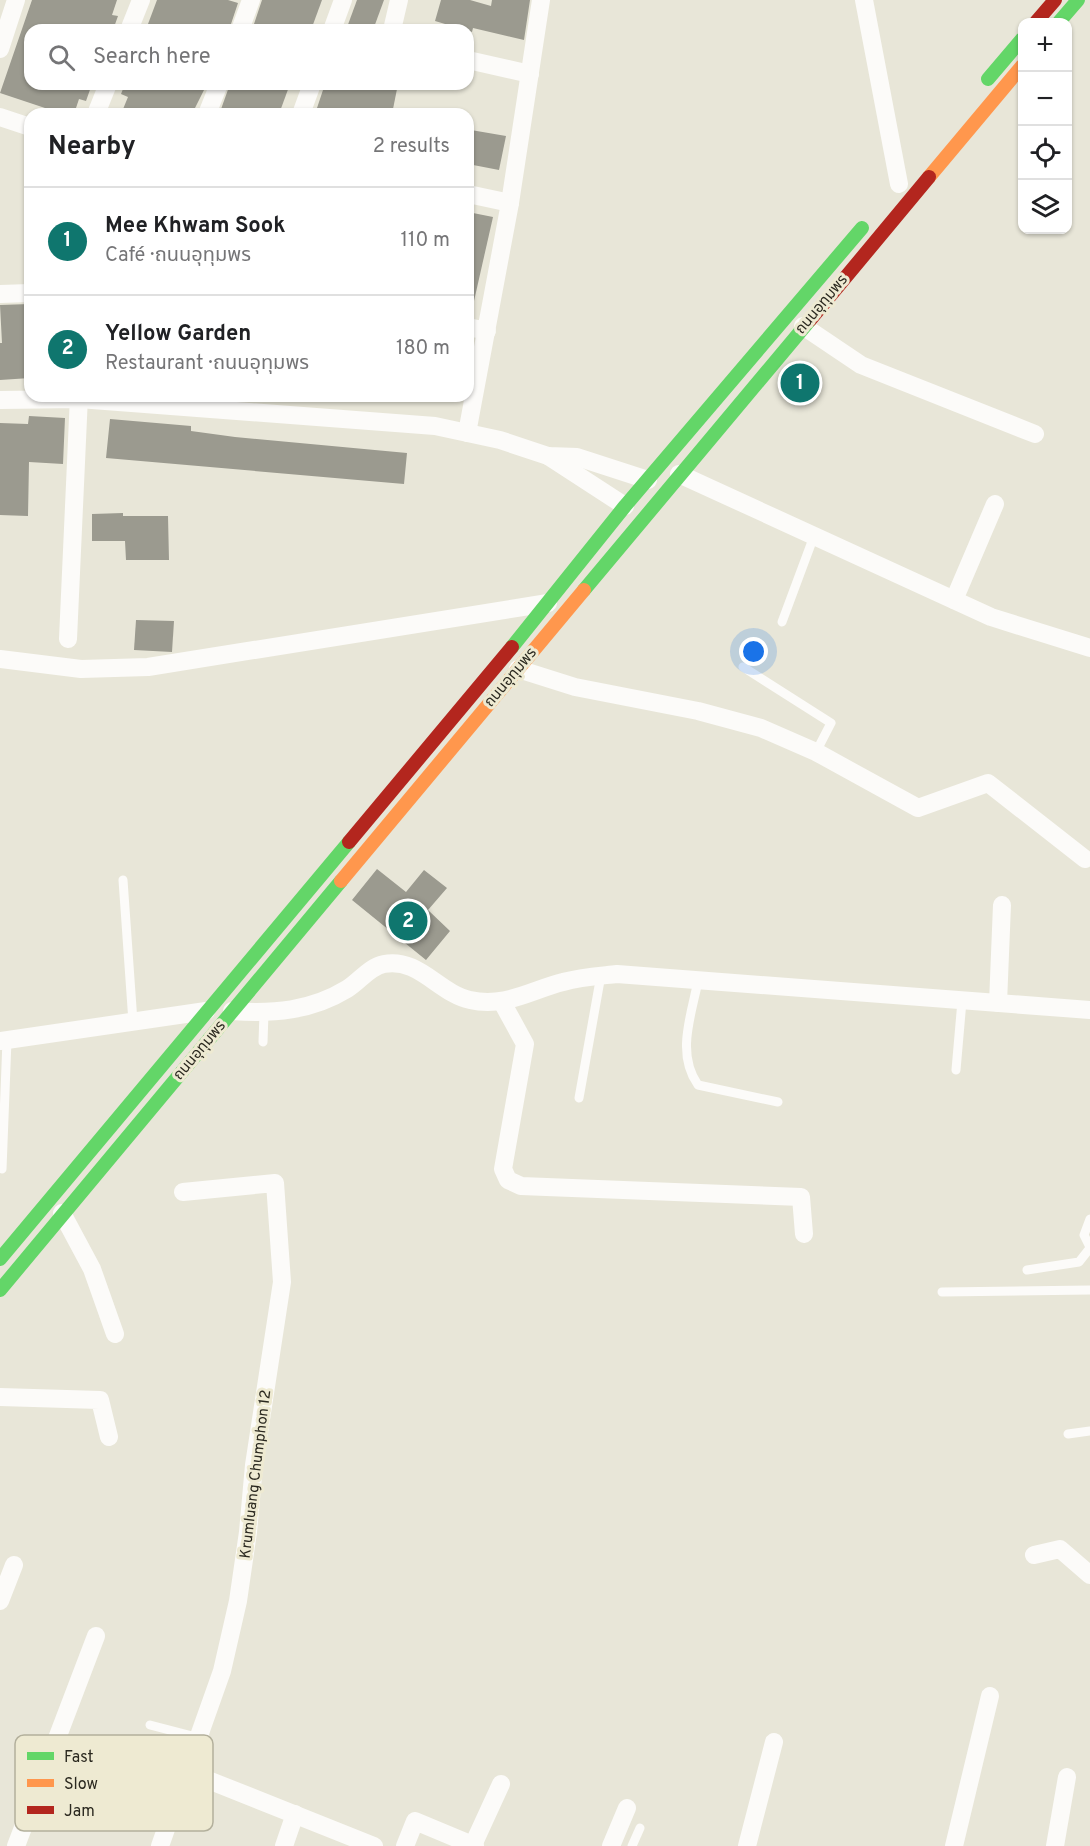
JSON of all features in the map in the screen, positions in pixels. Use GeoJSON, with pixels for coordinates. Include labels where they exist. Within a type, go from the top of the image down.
{"type":"FeatureCollection","features":[{"type":"Feature","properties":{"kind":"street"},"geometry":{"type":"LineString","coordinates":[[0,49],[16,0]]}},
{"type":"Feature","properties":{"kind":"street"},"geometry":{"type":"LineString","coordinates":[[131,24],[141,0]]}},
{"type":"Feature","properties":{"kind":"street"},"geometry":{"type":"LineString","coordinates":[[242,24],[251,0]]}},
{"type":"Feature","properties":{"kind":"street"},"geometry":{"type":"LineString","coordinates":[[334,24],[343,0]]}},
{"type":"Feature","properties":{"kind":"street"},"geometry":{"type":"LineString","coordinates":[[393,24],[399,0]]}},
{"type":"Feature","properties":{"kind":"street"},"geometry":{"type":"LineString","coordinates":[[474,395],[510,203],[541,0]]}},
{"type":"Feature","properties":{"kind":"street"},"geometry":{"type":"LineString","coordinates":[[864,0],[895,189]]}},
{"type":"Feature","properties":{"kind":"street"},"geometry":{"type":"LineString","coordinates":[[1039,18],[1055,0]]}},
{"type":"Feature","properties":{"kind":"street"},"geometry":{"type":"LineString","coordinates":[[1062,18],[1078,0]]}},
{"type":"Feature","properties":{"kind":"street"},"geometry":{"type":"LineString","coordinates":[[976,93],[1018,45]]}},
{"type":"Feature","properties":{"kind":"street"},"geometry":{"type":"LineString","coordinates":[[474,61],[530,74]]}},
{"type":"Feature","properties":{"kind":"street","name":"ถนนอุทุมพร"},"geometry":{"type":"LineString","coordinates":[[0,1290],[679,474],[1018,72]]}},
{"type":"Feature","properties":{"kind":"street"},"geometry":{"type":"LineString","coordinates":[[98,108],[106,90]]}},
{"type":"Feature","properties":{"kind":"street"},"geometry":{"type":"LineString","coordinates":[[209,108],[217,90]]}},
{"type":"Feature","properties":{"kind":"street"},"geometry":{"type":"LineString","coordinates":[[304,108],[310,90]]}},
{"type":"Feature","properties":{"kind":"street"},"geometry":{"type":"LineString","coordinates":[[0,117],[24,125]]}},
{"type":"Feature","properties":{"kind":"street"},"geometry":{"type":"LineString","coordinates":[[895,189],[912,169]]}},
{"type":"Feature","properties":{"kind":"street"},"geometry":{"type":"LineString","coordinates":[[474,195],[510,203]]}},
{"type":"Feature","properties":{"kind":"street","name":"ถนนอุทุมพร"},"geometry":{"type":"LineString","coordinates":[[0,1259],[548,603],[625,506],[869,220]]}},
{"type":"Feature","properties":{"kind":"street"},"geometry":{"type":"LineString","coordinates":[[0,294],[24,293]]}},
{"type":"Feature","properties":{"kind":"street"},"geometry":{"type":"LineString","coordinates":[[802,327],[861,364],[1035,434]]}},
{"type":"Feature","properties":{"kind":"street"},"geometry":{"type":"LineString","coordinates":[[474,328],[486,331]]}},
{"type":"Feature","properties":{"kind":"street"},"geometry":{"type":"LineString","coordinates":[[0,400],[24,399]]}},
{"type":"Feature","properties":{"kind":"street"},"geometry":{"type":"LineString","coordinates":[[68,639],[79,402]]}},
{"type":"Feature","properties":{"kind":"street"},"geometry":{"type":"LineString","coordinates":[[140,402],[435,426],[548,456],[577,457],[648,480]]}},
{"type":"Feature","properties":{"kind":"street"},"geometry":{"type":"LineString","coordinates":[[467,433],[473,402]]}},
{"type":"Feature","properties":{"kind":"street"},"geometry":{"type":"LineString","coordinates":[[548,456],[625,506]]}},
{"type":"Feature","properties":{"kind":"street"},"geometry":{"type":"LineString","coordinates":[[679,474],[992,617],[1090,648]]}},
{"type":"Feature","properties":{"kind":"street"},"geometry":{"type":"LineString","coordinates":[[954,600],[995,504]]}},
{"type":"Feature","properties":{"kind":"street"},"geometry":{"type":"LineString","coordinates":[[0,658],[81,669],[148,667],[548,603]]}},
{"type":"Feature","properties":{"kind":"street"},"geometry":{"type":"LineString","coordinates":[[518,669],[575,687],[698,711],[760,728],[816,752],[918,808],[988,783],[1085,859]]}},
{"type":"Feature","properties":{"kind":"street"},"geometry":{"type":"LineString","coordinates":[[998,1003],[1002,905]]}},
{"type":"Feature","properties":{"kind":"street"},"geometry":{"type":"LineString","coordinates":[[3,1041],[206,1011],[264,1013],[304,1008],[345,990],[372,968],[394,963],[419,971],[459,997],[472,1001],[513,1000],[561,982],[617,974],[1090,1010]]}},
{"type":"Feature","properties":{"kind":"street"},"geometry":{"type":"LineString","coordinates":[[502,1002],[525,1044],[503,1169],[508,1180],[521,1185],[801,1197],[804,1234]]}},
{"type":"Feature","properties":{"kind":"street","name":"Krumluang Chumphon 12"},"geometry":{"type":"LineString","coordinates":[[183,1192],[275,1183],[282,1282],[254,1465],[248,1532],[238,1601],[222,1671],[201,1735]]}},
{"type":"Feature","properties":{"kind":"street"},"geometry":{"type":"LineString","coordinates":[[62,1213],[92,1269],[115,1334]]}},
{"type":"Feature","properties":{"kind":"street"},"geometry":{"type":"LineString","coordinates":[[0,1397],[100,1400],[109,1437]]}},
{"type":"Feature","properties":{"kind":"street"},"geometry":{"type":"LineString","coordinates":[[1034,1554],[1060,1549],[1090,1575]]}},
{"type":"Feature","properties":{"kind":"street"},"geometry":{"type":"LineString","coordinates":[[0,1601],[14,1565]]}},
{"type":"Feature","properties":{"kind":"street"},"geometry":{"type":"LineString","coordinates":[[58,1735],[96,1636]]}},
{"type":"Feature","properties":{"kind":"street"},"geometry":{"type":"LineString","coordinates":[[954,1846],[990,1696]]}},
{"type":"Feature","properties":{"kind":"street"},"geometry":{"type":"LineString","coordinates":[[747,1846],[774,1742]]}},
{"type":"Feature","properties":{"kind":"street"},"geometry":{"type":"LineString","coordinates":[[1055,1846],[1067,1777]]}},
{"type":"Feature","properties":{"kind":"street"},"geometry":{"type":"LineString","coordinates":[[213,1782],[374,1846]]}},
{"type":"Feature","properties":{"kind":"street"},"geometry":{"type":"LineString","coordinates":[[405,1846],[415,1821],[474,1845],[501,1784]]}},
{"type":"Feature","properties":{"kind":"street"},"geometry":{"type":"LineString","coordinates":[[611,1846],[627,1808]]}},
{"type":"Feature","properties":{"kind":"street"},"geometry":{"type":"LineString","coordinates":[[284,1846],[295,1814]]}},
{"type":"Feature","properties":{"kind":"street"},"geometry":{"type":"LineString","coordinates":[[16,1846],[22,1831]]}},
{"type":"Feature","properties":{"kind":"street","name":"Krumluang Chumphon 12"},"geometry":{"type":"LineString","coordinates":[[160,1846],[166,1831]]}},
{"type":"Feature","properties":{"kind":"lane"},"geometry":{"type":"LineString","coordinates":[[782,622],[814,536]]}},
{"type":"Feature","properties":{"kind":"lane"},"geometry":{"type":"LineString","coordinates":[[743,667],[831,723],[816,752]]}},
{"type":"Feature","properties":{"kind":"lane"},"geometry":{"type":"LineString","coordinates":[[123,880],[133,1022]]}},
{"type":"Feature","properties":{"kind":"lane"},"geometry":{"type":"LineString","coordinates":[[579,1098],[601,975]]}},
{"type":"Feature","properties":{"kind":"lane"},"geometry":{"type":"LineString","coordinates":[[698,981],[685,1049],[689,1072],[698,1085],[778,1102]]}},
{"type":"Feature","properties":{"kind":"lane"},"geometry":{"type":"LineString","coordinates":[[956,1070],[962,1001]]}},
{"type":"Feature","properties":{"kind":"lane"},"geometry":{"type":"LineString","coordinates":[[263,1042],[264,1013]]}},
{"type":"Feature","properties":{"kind":"lane"},"geometry":{"type":"LineString","coordinates":[[2,1169],[3,1041]]}},
{"type":"Feature","properties":{"kind":"lane"},"geometry":{"type":"LineString","coordinates":[[1027,1270],[1079,1262],[1090,1247],[1084,1234],[1090,1220]]}},
{"type":"Feature","properties":{"kind":"lane"},"geometry":{"type":"LineString","coordinates":[[942,1292],[1090,1290]]}},
{"type":"Feature","properties":{"kind":"lane"},"geometry":{"type":"LineString","coordinates":[[1068,1434],[1090,1431]]}},
{"type":"Feature","properties":{"kind":"lane"},"geometry":{"type":"LineString","coordinates":[[150,1725],[188,1735]]}},
{"type":"Feature","properties":{"kind":"lane"},"geometry":{"type":"LineString","coordinates":[[632,1846],[640,1828]]}},
{"type":"Feature","properties":{"kind":"building"},"geometry":{"type":"Polygon","coordinates":[[[32,0],[117,0],[112,15],[118,16],[115,24],[24,24],[24,90],[90,90],[86,101],[79,99],[76,108],[45,108],[0,93],[32,0]]]}},
{"type":"Feature","properties":{"kind":"building"},"geometry":{"type":"Polygon","coordinates":[[[157,0],[228,0],[238,3],[231,24],[148,24],[157,0]]]}},
{"type":"Feature","properties":{"kind":"building"},"geometry":{"type":"Polygon","coordinates":[[[262,0],[322,0],[313,24],[254,24],[262,0]]]}},
{"type":"Feature","properties":{"kind":"building"},"geometry":{"type":"Polygon","coordinates":[[[357,0],[384,0],[375,24],[348,24],[357,0]]]}},
{"type":"Feature","properties":{"kind":"building"},"geometry":{"type":"Polygon","coordinates":[[[441,0],[470,0],[491,6],[492,0],[530,0],[524,40],[474,28],[474,24],[445,24],[435,21],[441,0]]]}},
{"type":"Feature","properties":{"kind":"building"},"geometry":{"type":"Polygon","coordinates":[[[123,90],[204,90],[195,108],[123,108],[128,97],[121,94],[123,90]]]}},
{"type":"Feature","properties":{"kind":"building"},"geometry":{"type":"Polygon","coordinates":[[[228,90],[288,90],[281,108],[221,108],[228,90]]]}},
{"type":"Feature","properties":{"kind":"building"},"geometry":{"type":"Polygon","coordinates":[[[323,90],[397,90],[393,108],[317,108],[323,90]]]}},
{"type":"Feature","properties":{"kind":"building"},"geometry":{"type":"Polygon","coordinates":[[[474,131],[506,136],[499,170],[474,165],[474,131]]]}},
{"type":"Feature","properties":{"kind":"building"},"geometry":{"type":"Polygon","coordinates":[[[474,213],[493,217],[474,301],[474,213]]]}},
{"type":"Feature","properties":{"kind":"building"},"geometry":{"type":"Polygon","coordinates":[[[24,304],[24,378],[0,380],[0,343],[2,343],[0,305],[24,304]]]}},
{"type":"Feature","properties":{"kind":"building"},"geometry":{"type":"Polygon","coordinates":[[[29,416],[65,418],[63,464],[29,462],[28,516],[0,515],[0,423],[28,424],[29,416]]]}},
{"type":"Feature","properties":{"kind":"building"},"geometry":{"type":"Polygon","coordinates":[[[110,419],[191,426],[191,431],[235,437],[407,453],[404,484],[106,458],[110,419]]]}},
{"type":"Feature","properties":{"kind":"building"},"geometry":{"type":"Polygon","coordinates":[[[123,513],[123,516],[168,516],[169,560],[126,560],[125,541],[92,541],[92,514],[123,513]]]}},
{"type":"Feature","properties":{"kind":"building"},"geometry":{"type":"Polygon","coordinates":[[[136,620],[174,621],[172,652],[134,650],[136,620]]]}},
{"type":"Feature","properties":{"kind":"building"},"geometry":{"type":"Polygon","coordinates":[[[377,869],[406,892],[424,870],[447,888],[428,910],[450,931],[426,960],[352,900],[377,869]]]}},
{"type":"Feature","properties":{"kind":"traffic: fast"},"geometry":{"type":"LineString","coordinates":[[1062,18],[1078,0]]}},
{"type":"Feature","properties":{"kind":"traffic: fast"},"geometry":{"type":"LineString","coordinates":[[988,79],[1018,44]]}},
{"type":"Feature","properties":{"kind":"traffic: fast"},"geometry":{"type":"LineString","coordinates":[[512,647],[625,506],[862,228]]}},
{"type":"Feature","properties":{"kind":"traffic: fast"},"geometry":{"type":"LineString","coordinates":[[584,590],[810,320]]}},
{"type":"Feature","properties":{"kind":"traffic: fast"},"geometry":{"type":"LineString","coordinates":[[0,1259],[349,842]]}},
{"type":"Feature","properties":{"kind":"traffic: fast"},"geometry":{"type":"LineString","coordinates":[[0,1290],[341,881]]}},
{"type":"Feature","properties":{"kind":"traffic: slow"},"geometry":{"type":"LineString","coordinates":[[929,177],[1018,71]]}},
{"type":"Feature","properties":{"kind":"traffic: slow"},"geometry":{"type":"LineString","coordinates":[[341,881],[584,590]]}},
{"type":"Feature","properties":{"kind":"traffic: jam"},"geometry":{"type":"LineString","coordinates":[[1039,18],[1055,0]]}},
{"type":"Feature","properties":{"kind":"traffic: jam"},"geometry":{"type":"LineString","coordinates":[[810,320],[929,177]]}},
{"type":"Feature","properties":{"kind":"traffic: jam"},"geometry":{"type":"LineString","coordinates":[[349,842],[512,647]]}},
{"type":"Feature","properties":{"kind":"place","name":"Mee Khwam Sook"},"geometry":{"type":"Point","coordinates":[800,383]}},
{"type":"Feature","properties":{"kind":"place","name":"Yellow Garden"},"geometry":{"type":"Point","coordinates":[408,921]}}]}
